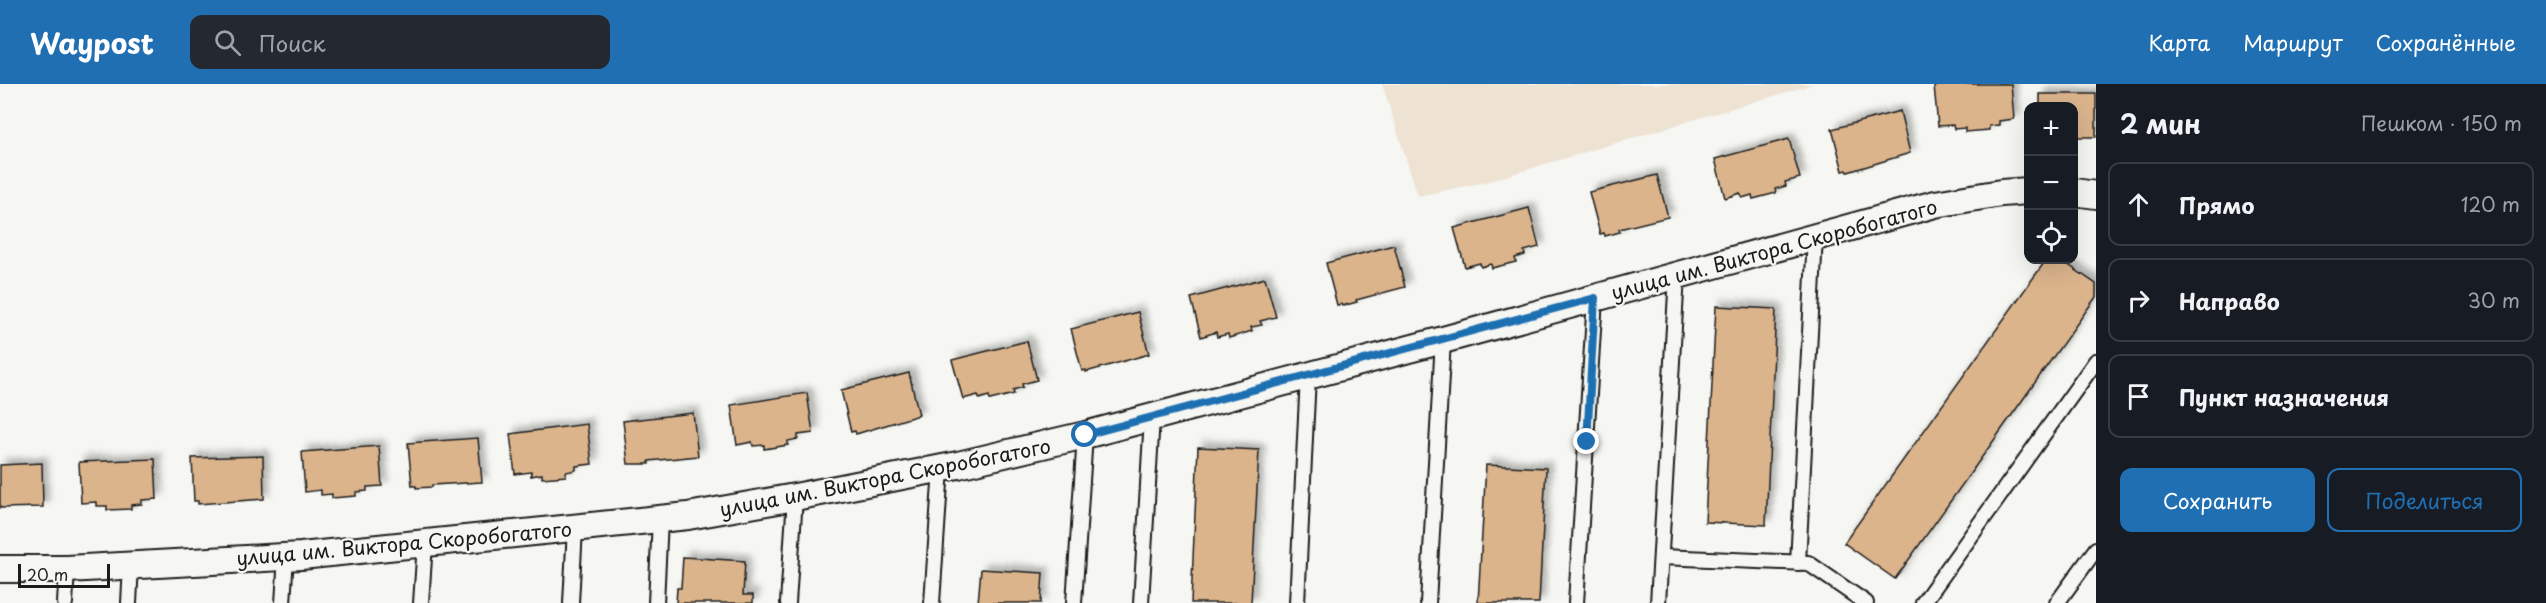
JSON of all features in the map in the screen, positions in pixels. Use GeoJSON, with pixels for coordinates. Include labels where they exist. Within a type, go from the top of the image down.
{"type":"FeatureCollection","features":[{"type":"Feature","properties":{"kind":"street","name":"улица им. Виктора Скоробогатого"},"geometry":{"type":"LineString","coordinates":[[0,569],[67,569],[286,556],[688,516],[795,497],[941,468],[1085,435],[1443,340],[1935,204],[2024,191]]}},
{"type":"Feature","properties":{"kind":"street"},"geometry":{"type":"LineString","coordinates":[[2078,193],[2096,195]]}},
{"type":"Feature","properties":{"kind":"lane"},"geometry":{"type":"LineString","coordinates":[[1798,562],[1815,237]]}},
{"type":"Feature","properties":{"kind":"lane"},"geometry":{"type":"LineString","coordinates":[[1658,603],[1677,275]]}},
{"type":"Feature","properties":{"kind":"lane"},"geometry":{"type":"LineString","coordinates":[[1576,603],[1595,298]]}},
{"type":"Feature","properties":{"kind":"lane"},"geometry":{"type":"LineString","coordinates":[[1428,603],[1443,340]]}},
{"type":"Feature","properties":{"kind":"lane"},"geometry":{"type":"LineString","coordinates":[[1923,603],[2096,361]]}},
{"type":"Feature","properties":{"kind":"lane"},"geometry":{"type":"LineString","coordinates":[[1297,603],[1308,376]]}},
{"type":"Feature","properties":{"kind":"lane"},"geometry":{"type":"LineString","coordinates":[[1142,603],[1152,417]]}},
{"type":"Feature","properties":{"kind":"lane"},"geometry":{"type":"LineString","coordinates":[[1074,603],[1085,435]]}},
{"type":"Feature","properties":{"kind":"lane"},"geometry":{"type":"LineString","coordinates":[[932,603],[941,468]]}},
{"type":"Feature","properties":{"kind":"lane"},"geometry":{"type":"LineString","coordinates":[[788,603],[795,497]]}},
{"type":"Feature","properties":{"kind":"lane"},"geometry":{"type":"LineString","coordinates":[[656,603],[660,519]]}},
{"type":"Feature","properties":{"kind":"lane"},"geometry":{"type":"LineString","coordinates":[[571,603],[575,528]]}},
{"type":"Feature","properties":{"kind":"lane"},"geometry":{"type":"LineString","coordinates":[[421,603],[425,543]]}},
{"type":"Feature","properties":{"kind":"lane"},"geometry":{"type":"LineString","coordinates":[[2057,603],[2096,549]]}},
{"type":"Feature","properties":{"kind":"lane"},"geometry":{"type":"LineString","coordinates":[[283,603],[286,556]]}},
{"type":"Feature","properties":{"kind":"lane"},"geometry":{"type":"LineString","coordinates":[[1661,557],[1808,563],[1866,603]]}},
{"type":"Feature","properties":{"kind":"lane"},"geometry":{"type":"LineString","coordinates":[[129,603],[132,565]]}},
{"type":"Feature","properties":{"kind":"lane"},"geometry":{"type":"LineString","coordinates":[[65,603],[67,569]]}},
{"type":"Feature","properties":{"kind":"shaded area"},"geometry":{"type":"Polygon","coordinates":[[[1382,84],[1814,84],[1485,182],[1418,196],[1382,84]]]}},
{"type":"Feature","properties":{"kind":"building"},"geometry":{"type":"Polygon","coordinates":[[[2011,84],[2014,119],[1999,121],[1999,125],[1989,126],[1989,130],[1965,132],[1965,128],[1954,129],[1953,125],[1938,126],[1934,86],[2011,84]]]}},
{"type":"Feature","properties":{"kind":"building"},"geometry":{"type":"Polygon","coordinates":[[[2040,94],[2096,94],[2096,137],[2078,137],[2078,102],[2040,102],[2040,94]]]}},
{"type":"Feature","properties":{"kind":"building"},"geometry":{"type":"Polygon","coordinates":[[[1900,111],[1910,153],[1848,172],[1843,171],[1832,129],[1900,111]]]}},
{"type":"Feature","properties":{"kind":"building"},"geometry":{"type":"Polygon","coordinates":[[[1789,139],[1800,178],[1785,182],[1786,186],[1775,189],[1776,193],[1753,199],[1752,195],[1742,198],[1740,193],[1725,198],[1715,159],[1789,139]]]}},
{"type":"Feature","properties":{"kind":"building"},"geometry":{"type":"Polygon","coordinates":[[[1657,175],[1668,217],[1619,229],[1620,232],[1605,236],[1604,233],[1600,234],[1589,192],[1657,175]]]}},
{"type":"Feature","properties":{"kind":"building"},"geometry":{"type":"Polygon","coordinates":[[[1529,208],[1539,247],[1524,251],[1525,255],[1515,258],[1516,262],[1492,268],[1491,264],[1481,267],[1480,263],[1465,267],[1454,228],[1529,208]]]}},
{"type":"Feature","properties":{"kind":"building"},"geometry":{"type":"Polygon","coordinates":[[[1394,245],[1405,287],[1342,306],[1337,305],[1326,263],[1394,245]]]}},
{"type":"Feature","properties":{"kind":"building"},"geometry":{"type":"Polygon","coordinates":[[[2043,264],[2067,264],[2096,284],[2096,297],[1895,579],[1844,543],[2043,264]]]}},
{"type":"Feature","properties":{"kind":"building"},"geometry":{"type":"Polygon","coordinates":[[[1265,278],[1276,317],[1260,321],[1262,325],[1251,327],[1252,331],[1229,338],[1228,334],[1217,337],[1216,332],[1201,337],[1191,298],[1265,278]]]}},
{"type":"Feature","properties":{"kind":"building"},"geometry":{"type":"Polygon","coordinates":[[[1716,306],[1776,309],[1766,525],[1705,522],[1716,306]]]}},
{"type":"Feature","properties":{"kind":"building"},"geometry":{"type":"Polygon","coordinates":[[[1138,312],[1149,354],[1086,372],[1086,370],[1082,371],[1071,329],[1138,312]]]}},
{"type":"Feature","properties":{"kind":"building"},"geometry":{"type":"Polygon","coordinates":[[[1027,341],[1037,380],[1022,384],[1023,387],[1013,390],[1014,394],[990,400],[989,396],[979,399],[978,395],[963,399],[952,360],[1027,341]]]}},
{"type":"Feature","properties":{"kind":"building"},"geometry":{"type":"Polygon","coordinates":[[[909,373],[919,415],[856,434],[855,431],[851,432],[841,390],[909,373]]]}},
{"type":"Feature","properties":{"kind":"building"},"geometry":{"type":"Polygon","coordinates":[[[807,393],[813,433],[798,435],[798,439],[788,441],[788,445],[764,449],[764,445],[753,446],[752,442],[737,445],[731,405],[807,393]]]}},
{"type":"Feature","properties":{"kind":"building"},"geometry":{"type":"Polygon","coordinates":[[[693,413],[698,456],[649,461],[649,464],[628,464],[623,421],[693,413]]]}},
{"type":"Feature","properties":{"kind":"building"},"geometry":{"type":"Polygon","coordinates":[[[587,424],[592,464],[576,466],[576,470],[566,472],[566,476],[542,478],[542,474],[531,476],[531,472],[515,474],[510,434],[587,424]]]}},
{"type":"Feature","properties":{"kind":"building"},"geometry":{"type":"Polygon","coordinates":[[[478,438],[482,482],[416,488],[412,486],[408,443],[478,438]]]}},
{"type":"Feature","properties":{"kind":"building"},"geometry":{"type":"Polygon","coordinates":[[[379,446],[382,486],[367,487],[367,491],[356,492],[356,496],[332,498],[332,494],[321,495],[321,490],[305,492],[302,452],[379,446]]]}},
{"type":"Feature","properties":{"kind":"building"},"geometry":{"type":"Polygon","coordinates":[[[1198,447],[1259,450],[1251,603],[1191,603],[1198,447]]]}},
{"type":"Feature","properties":{"kind":"building"},"geometry":{"type":"Polygon","coordinates":[[[263,456],[264,499],[198,504],[198,501],[194,501],[192,458],[263,456]]]}},
{"type":"Feature","properties":{"kind":"building"},"geometry":{"type":"Polygon","coordinates":[[[155,459],[157,499],[142,500],[142,504],[131,505],[131,509],[107,510],[107,506],[96,506],[96,502],[81,503],[79,462],[155,459]]]}},
{"type":"Feature","properties":{"kind":"building"},"geometry":{"type":"Polygon","coordinates":[[[42,463],[43,507],[0,508],[0,465],[42,463]]]}},
{"type":"Feature","properties":{"kind":"building"},"geometry":{"type":"Polygon","coordinates":[[[1486,465],[1546,468],[1539,603],[1478,603],[1486,465]]]}},
{"type":"Feature","properties":{"kind":"building"},"geometry":{"type":"Polygon","coordinates":[[[683,557],[745,561],[743,595],[753,595],[753,603],[676,603],[677,588],[681,588],[683,557]]]}},
{"type":"Feature","properties":{"kind":"building"},"geometry":{"type":"Polygon","coordinates":[[[981,569],[1043,573],[1041,603],[978,603],[981,569]]]}},
{"type":"Feature","properties":{"kind":"route"},"geometry":{"type":"LineString","coordinates":[[1085,435],[1595,298],[1587,442]]}}]}
